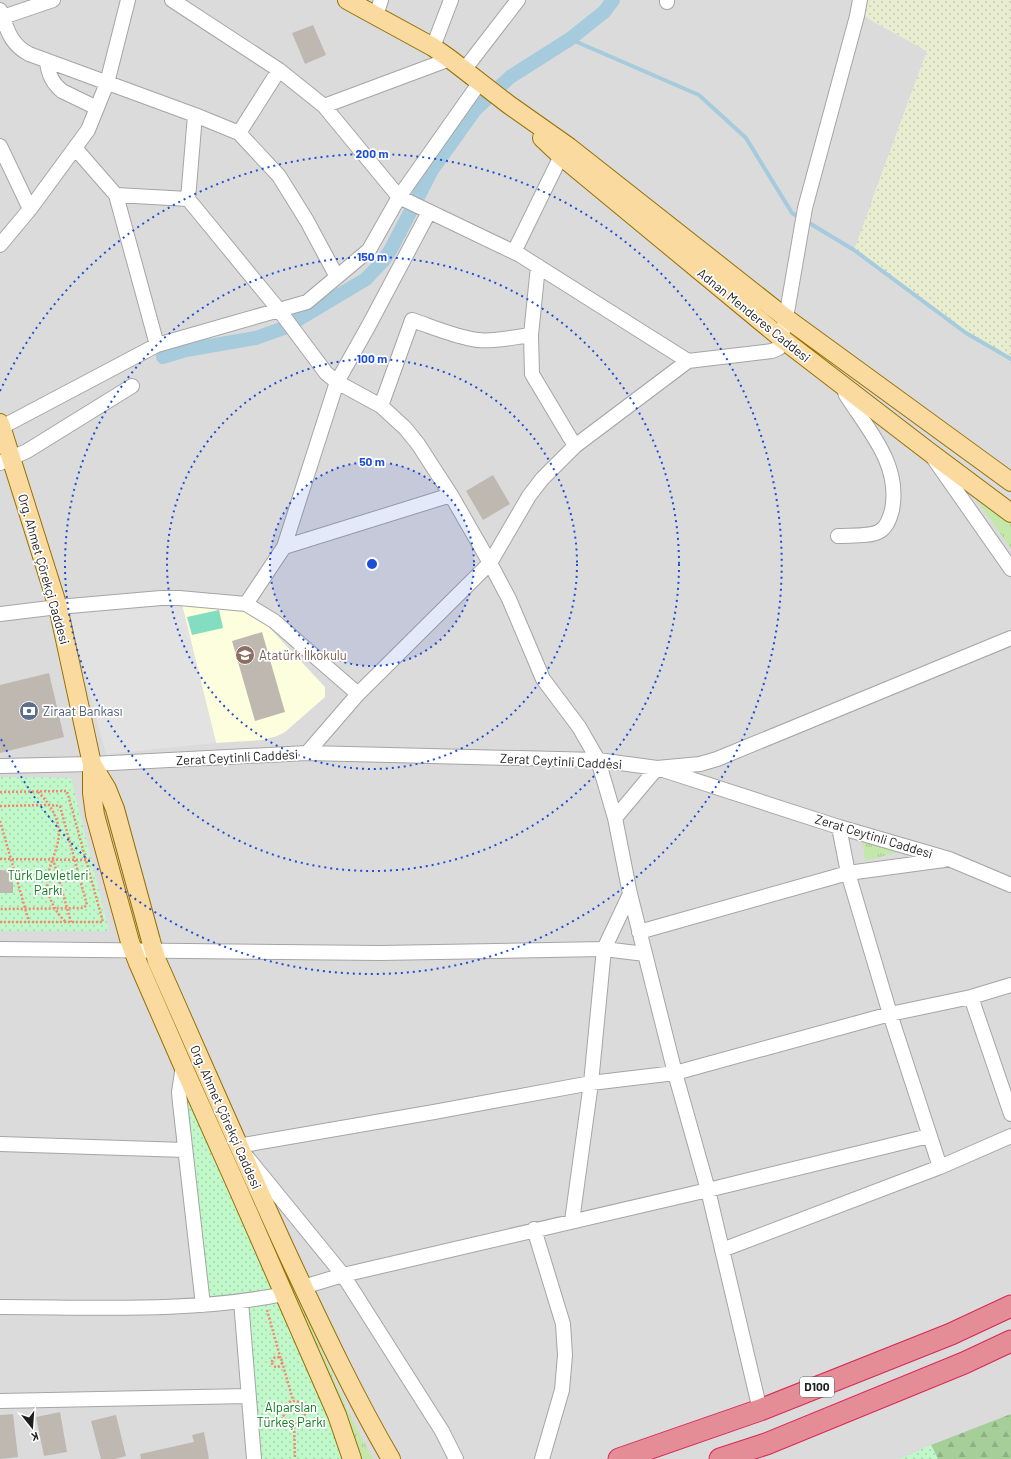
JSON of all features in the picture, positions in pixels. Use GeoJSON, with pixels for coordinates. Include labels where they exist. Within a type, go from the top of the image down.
{"type":"FeatureCollection","features":[{"type":"Feature","properties":{"kind":"highway","name":"D100"},"geometry":{"type":"LineString","coordinates":[[619,1459],[760,1410],[951,1334],[1011,1306]]}},
{"type":"Feature","properties":{"kind":"highway","name":"D100"},"geometry":{"type":"LineString","coordinates":[[720,1459],[773,1441],[964,1363],[1011,1341]]}},
{"type":"Feature","properties":{"kind":"main road","name":"Adnan Menderes Caddesi"},"geometry":{"type":"LineString","coordinates":[[347,0],[379,8],[457,64],[508,104],[569,147],[786,318],[1011,482]]}},
{"type":"Feature","properties":{"kind":"main road","name":"Adnan Menderes Caddesi"},"geometry":{"type":"LineString","coordinates":[[508,104],[561,156],[781,338],[1011,513]]}},
{"type":"Feature","properties":{"kind":"main road","name":"Org. Ahmet Çörekçi Caddesi"},"geometry":{"type":"LineString","coordinates":[[0,426],[6,461],[58,607],[92,764],[92,802],[106,860],[133,951],[343,1430],[352,1459]]}},
{"type":"Feature","properties":{"kind":"main road","name":"Org. Ahmet Çörekçi Caddesi"},"geometry":{"type":"LineString","coordinates":[[92,764],[107,789],[115,809],[154,951],[200,1059],[303,1287],[373,1427],[391,1459]]}},
{"type":"Feature","properties":{"kind":"main road"},"geometry":{"type":"LineString","coordinates":[[373,1427],[399,1459]]}},
{"type":"Feature","properties":{"kind":"main road","name":"Org. Ahmet Çörekçi Caddesi"},"geometry":{"type":"LineString","coordinates":[[341,1459],[343,1430]]}},
{"type":"Feature","properties":{"kind":"street"},"geometry":{"type":"LineString","coordinates":[[53,0],[1,17],[14,44],[20,50],[46,61],[195,115],[239,133],[279,176],[307,221],[337,277]]}},
{"type":"Feature","properties":{"kind":"street"},"geometry":{"type":"LineString","coordinates":[[0,245],[30,209],[88,130],[107,83],[128,0]]}},
{"type":"Feature","properties":{"kind":"street"},"geometry":{"type":"LineString","coordinates":[[172,0],[279,70],[324,106],[399,197],[514,252],[688,360]]}},
{"type":"Feature","properties":{"kind":"street"},"geometry":{"type":"LineString","coordinates":[[433,47],[451,0]]}},
{"type":"Feature","properties":{"kind":"street"},"geometry":{"type":"LineString","coordinates":[[324,106],[457,64],[518,0]]}},
{"type":"Feature","properties":{"kind":"street"},"geometry":{"type":"LineString","coordinates":[[307,753],[358,694],[490,563],[529,496],[542,479],[575,446],[688,360],[772,351],[778,348],[786,318],[805,208],[860,0]]}},
{"type":"Feature","properties":{"kind":"street"},"geometry":{"type":"LineString","coordinates":[[46,61],[50,78],[57,87],[62,91],[97,108]]}},
{"type":"Feature","properties":{"kind":"street"},"geometry":{"type":"LineString","coordinates":[[239,133],[279,70]]}},
{"type":"Feature","properties":{"kind":"street"},"geometry":{"type":"LineString","coordinates":[[0,426],[157,345],[282,314],[307,302],[369,250],[399,197],[480,82]]}},
{"type":"Feature","properties":{"kind":"street"},"geometry":{"type":"LineString","coordinates":[[195,115],[188,199],[282,314],[321,368],[336,382],[381,406],[405,428],[418,444],[451,495],[490,563],[509,599],[543,679],[579,727],[598,760],[615,818],[630,894],[645,954],[708,1190],[760,1410]]}},
{"type":"Feature","properties":{"kind":"street"},"geometry":{"type":"LineString","coordinates":[[0,146],[30,209]]}},
{"type":"Feature","properties":{"kind":"street"},"geometry":{"type":"LineString","coordinates":[[75,148],[116,195],[157,345]]}},
{"type":"Feature","properties":{"kind":"street"},"geometry":{"type":"LineString","coordinates":[[514,252],[561,156]]}},
{"type":"Feature","properties":{"kind":"street"},"geometry":{"type":"LineString","coordinates":[[116,195],[188,199]]}},
{"type":"Feature","properties":{"kind":"street"},"geometry":{"type":"LineString","coordinates":[[246,604],[284,547],[336,382],[369,325],[429,212]]}},
{"type":"Feature","properties":{"kind":"street"},"geometry":{"type":"LineString","coordinates":[[538,266],[531,335],[532,374],[575,446]]}},
{"type":"Feature","properties":{"kind":"street"},"geometry":{"type":"LineString","coordinates":[[381,406],[412,320],[466,338],[479,340],[498,340],[531,335]]}},
{"type":"Feature","properties":{"kind":"street"},"geometry":{"type":"LineString","coordinates":[[6,461],[33,448],[132,386]]}},
{"type":"Feature","properties":{"kind":"street"},"geometry":{"type":"LineString","coordinates":[[838,536],[871,534],[880,531],[887,525],[891,514],[894,496],[892,474],[883,451],[846,395],[843,386]]}},
{"type":"Feature","properties":{"kind":"street"},"geometry":{"type":"LineString","coordinates":[[928,451],[1011,568]]}},
{"type":"Feature","properties":{"kind":"street"},"geometry":{"type":"LineString","coordinates":[[284,547],[451,495]]}},
{"type":"Feature","properties":{"kind":"street"},"geometry":{"type":"LineString","coordinates":[[0,614],[58,607],[169,598],[246,604],[274,621],[358,694]]}},
{"type":"Feature","properties":{"kind":"street"},"geometry":{"type":"LineString","coordinates":[[615,818],[657,768],[700,764],[717,759],[1011,638]]}},
{"type":"Feature","properties":{"kind":"street","name":"Zerat Ceytinli Caddesi"},"geometry":{"type":"LineString","coordinates":[[0,766],[92,764],[307,753],[598,760],[657,768],[839,826],[949,859],[1011,885]]}},
{"type":"Feature","properties":{"kind":"street"},"geometry":{"type":"LineString","coordinates":[[839,826],[848,873],[890,1014],[940,1167]]}},
{"type":"Feature","properties":{"kind":"street"},"geometry":{"type":"LineString","coordinates":[[640,932],[848,873],[949,859]]}},
{"type":"Feature","properties":{"kind":"street"},"geometry":{"type":"LineString","coordinates":[[572,1221],[591,1083],[604,949],[630,894]]}},
{"type":"Feature","properties":{"kind":"street"},"geometry":{"type":"LineString","coordinates":[[0,949],[380,953],[604,949],[645,954]]}},
{"type":"Feature","properties":{"kind":"street"},"geometry":{"type":"LineString","coordinates":[[456,1459],[442,1431],[343,1275],[238,1146],[591,1083],[676,1073],[890,1014],[971,997],[1011,985]]}},
{"type":"Feature","properties":{"kind":"street"},"geometry":{"type":"LineString","coordinates":[[971,997],[1011,1114]]}},
{"type":"Feature","properties":{"kind":"street"},"geometry":{"type":"LineString","coordinates":[[200,1059],[183,1066],[179,1092],[203,1305]]}},
{"type":"Feature","properties":{"kind":"street"},"geometry":{"type":"LineString","coordinates":[[303,1287],[343,1275],[534,1229],[708,1190],[929,1136]]}},
{"type":"Feature","properties":{"kind":"street"},"geometry":{"type":"LineString","coordinates":[[722,1250],[940,1167],[1011,1136]]}},
{"type":"Feature","properties":{"kind":"street"},"geometry":{"type":"LineString","coordinates":[[0,1144],[185,1150]]}},
{"type":"Feature","properties":{"kind":"street"},"geometry":{"type":"LineString","coordinates":[[534,1229],[562,1324],[566,1355],[562,1390],[542,1459]]}},
{"type":"Feature","properties":{"kind":"street"},"geometry":{"type":"LineString","coordinates":[[0,1307],[145,1308],[203,1305],[264,1298],[284,1294]]}},
{"type":"Feature","properties":{"kind":"street"},"geometry":{"type":"LineString","coordinates":[[241,1301],[254,1459]]}},
{"type":"Feature","properties":{"kind":"street"},"geometry":{"type":"LineString","coordinates":[[0,1401],[248,1396]]}},
{"type":"Feature","properties":{"kind":"path"},"geometry":{"type":"LineString","coordinates":[[0,792],[67,791],[103,922],[0,922]]}},
{"type":"Feature","properties":{"kind":"path"},"geometry":{"type":"LineString","coordinates":[[38,792],[50,805],[56,818],[59,830],[47,882],[55,909],[66,922]]}},
{"type":"Feature","properties":{"kind":"path"},"geometry":{"type":"LineString","coordinates":[[0,806],[50,805],[61,808],[87,905],[83,908],[0,909]]}},
{"type":"Feature","properties":{"kind":"path"},"geometry":{"type":"LineString","coordinates":[[0,821],[29,922]]}},
{"type":"Feature","properties":{"kind":"path"},"geometry":{"type":"LineString","coordinates":[[0,859],[106,860]]}},
{"type":"Feature","properties":{"kind":"path"},"geometry":{"type":"LineString","coordinates":[[53,859],[71,922]]}},
{"type":"Feature","properties":{"kind":"path"},"geometry":{"type":"LineString","coordinates":[[264,1298],[293,1400]]}},
{"type":"Feature","properties":{"kind":"path"},"geometry":{"type":"LineString","coordinates":[[293,1400],[302,1404],[305,1411],[303,1418],[294,1423],[287,1421],[282,1414],[282,1410],[286,1404],[293,1400]]}},
{"type":"Feature","properties":{"kind":"path"},"geometry":{"type":"LineString","coordinates":[[294,1423],[295,1459]]}},
{"type":"Feature","properties":{"kind":"shaded area"},"geometry":{"type":"Polygon","coordinates":[[[0,0],[860,0],[858,13],[927,51],[872,200],[966,333],[1011,359],[1011,1459],[0,1459],[0,0]]]}},
{"type":"Feature","properties":{"kind":"shaded area"},"geometry":{"type":"Polygon","coordinates":[[[860,0],[1011,0],[1011,359],[966,333],[854,250],[927,51],[858,13],[860,0]]]}},
{"type":"Feature","properties":{"kind":"shaded area","name":"Atatürk İlkokulu"},"geometry":{"type":"Polygon","coordinates":[[[182,605],[241,611],[249,613],[265,623],[325,687],[325,697],[285,732],[277,736],[263,740],[216,743],[182,605]]]}},
{"type":"Feature","properties":{"kind":"shaded area"},"geometry":{"type":"Polygon","coordinates":[[[182,605],[216,743],[106,754],[68,613],[182,605]]]}},
{"type":"Feature","properties":{"kind":"green space"},"geometry":{"type":"Polygon","coordinates":[[[970,491],[1011,523],[1011,549],[970,491]]]}},
{"type":"Feature","properties":{"kind":"green space"},"geometry":{"type":"Polygon","coordinates":[[[219,610],[223,628],[192,635],[187,617],[219,610]]]}},
{"type":"Feature","properties":{"kind":"green space","name":"Türk Devletleri Parkı"},"geometry":{"type":"Polygon","coordinates":[[[0,777],[71,778],[109,931],[0,931],[0,777]]]}},
{"type":"Feature","properties":{"kind":"green space"},"geometry":{"type":"Polygon","coordinates":[[[862,838],[906,850],[865,861],[862,838]]]}},
{"type":"Feature","properties":{"kind":"green space"},"geometry":{"type":"Polygon","coordinates":[[[194,1063],[350,1415],[373,1459],[361,1459],[346,1416],[192,1064],[194,1063]]]}},
{"type":"Feature","properties":{"kind":"green space","name":"Alparslan Türkeş Parkı"},"geometry":{"type":"Polygon","coordinates":[[[183,1066],[343,1430],[341,1459],[254,1459],[241,1302],[203,1305],[183,1066]]]}},
{"type":"Feature","properties":{"kind":"green space"},"geometry":{"type":"Polygon","coordinates":[[[1011,1414],[1011,1459],[938,1459],[931,1445],[1011,1414]]]}},
{"type":"Feature","properties":{"kind":"green space"},"geometry":{"type":"Polygon","coordinates":[[[931,1445],[938,1459],[900,1459],[931,1445]]]}},
{"type":"Feature","properties":{"kind":"building"},"geometry":{"type":"Polygon","coordinates":[[[313,25],[326,55],[305,64],[292,33],[313,25]]]}},
{"type":"Feature","properties":{"kind":"building"},"geometry":{"type":"Polygon","coordinates":[[[493,475],[510,504],[483,520],[466,491],[493,475]]]}},
{"type":"Feature","properties":{"kind":"building"},"geometry":{"type":"Polygon","coordinates":[[[262,632],[285,712],[255,721],[232,641],[262,632]]]}},
{"type":"Feature","properties":{"kind":"building","name":"Ziraat Bankası"},"geometry":{"type":"Polygon","coordinates":[[[49,673],[64,737],[0,753],[0,685],[49,673]]]}},
{"type":"Feature","properties":{"kind":"building"},"geometry":{"type":"Polygon","coordinates":[[[0,870],[13,871],[13,893],[0,893],[0,870]]]}},
{"type":"Feature","properties":{"kind":"building"},"geometry":{"type":"Polygon","coordinates":[[[60,1412],[67,1452],[44,1456],[36,1417],[60,1412]]]}},
{"type":"Feature","properties":{"kind":"building"},"geometry":{"type":"Polygon","coordinates":[[[13,1414],[18,1457],[0,1459],[0,1415],[13,1414]]]}},
{"type":"Feature","properties":{"kind":"building"},"geometry":{"type":"Polygon","coordinates":[[[116,1415],[126,1456],[115,1459],[101,1459],[91,1421],[116,1415]]]}},
{"type":"Feature","properties":{"kind":"building"},"geometry":{"type":"Polygon","coordinates":[[[204,1432],[209,1459],[141,1459],[140,1454],[194,1442],[192,1435],[204,1432]]]}},
{"type":"Feature","properties":{"kind":"waterway"},"geometry":{"type":"LineString","coordinates":[[163,357],[186,350],[256,338],[284,328],[366,279],[383,261],[391,249],[432,170],[475,110],[510,77],[570,39],[604,12],[613,0]]}},
{"type":"Feature","properties":{"kind":"waterway"},"geometry":{"type":"LineString","coordinates":[[570,39],[699,95],[746,138],[792,213],[800,218]]}},
{"type":"Feature","properties":{"kind":"waterway"},"geometry":{"type":"LineString","coordinates":[[806,221],[854,250],[966,333],[1011,359]]}},
{"type":"Feature","properties":{"kind":"place","name":"Atatürk İlkokulu"},"geometry":{"type":"Point","coordinates":[245,655]}},
{"type":"Feature","properties":{"kind":"place","name":"Ziraat Bankası"},"geometry":{"type":"Point","coordinates":[29,711]}}]}
